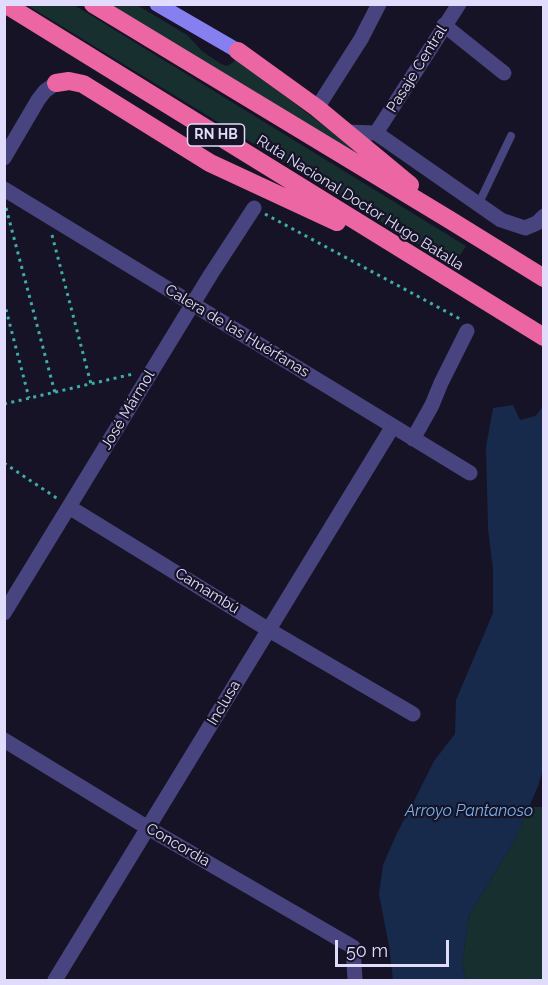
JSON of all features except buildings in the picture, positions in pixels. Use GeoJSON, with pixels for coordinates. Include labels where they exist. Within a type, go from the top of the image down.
{"type":"FeatureCollection","features":[{"type":"Feature","properties":{"kind":"highway","name":"Ruta Nacional Doctor Hugo Batalla"},"geometry":{"type":"LineString","coordinates":[[5,4],[543,337]]}},
{"type":"Feature","properties":{"kind":"highway","name":"Ruta Nacional Doctor Hugo Batalla"},"geometry":{"type":"LineString","coordinates":[[93,4],[543,278]]}},
{"type":"Feature","properties":{"kind":"highway"},"geometry":{"type":"LineString","coordinates":[[238,51],[317,108],[450,220]]}},
{"type":"Feature","properties":{"kind":"highway"},"geometry":{"type":"LineString","coordinates":[[56,83],[69,81],[83,84],[210,163],[428,266]]}},
{"type":"Feature","properties":{"kind":"main road"},"geometry":{"type":"LineString","coordinates":[[157,4],[238,51]]}},
{"type":"Feature","properties":{"kind":"street"},"geometry":{"type":"LineString","coordinates":[[317,108],[361,39],[380,4]]}},
{"type":"Feature","properties":{"kind":"street","name":"Pasaje Central"},"geometry":{"type":"LineString","coordinates":[[376,133],[459,4]]}},
{"type":"Feature","properties":{"kind":"street"},"geometry":{"type":"LineString","coordinates":[[444,25],[504,74]]}},
{"type":"Feature","properties":{"kind":"street"},"geometry":{"type":"LineString","coordinates":[[4,158],[38,100],[56,83]]}},
{"type":"Feature","properties":{"kind":"street"},"geometry":{"type":"LineString","coordinates":[[346,132],[376,133],[501,220],[525,228],[537,223],[543,216]]}},
{"type":"Feature","properties":{"kind":"street","name":"Calera de las Huérfanas"},"geometry":{"type":"LineString","coordinates":[[4,189],[470,473]]}},
{"type":"Feature","properties":{"kind":"street","name":"José Mármol"},"geometry":{"type":"LineString","coordinates":[[4,613],[192,304],[254,208]]}},
{"type":"Feature","properties":{"kind":"street"},"geometry":{"type":"LineString","coordinates":[[413,439],[467,331]]}},
{"type":"Feature","properties":{"kind":"street","name":"Inclusa"},"geometry":{"type":"LineString","coordinates":[[55,981],[393,426]]}},
{"type":"Feature","properties":{"kind":"street","name":"Camambú"},"geometry":{"type":"LineString","coordinates":[[69,507],[269,630],[413,714]]}},
{"type":"Feature","properties":{"kind":"street","name":"Concordia"},"geometry":{"type":"LineString","coordinates":[[4,740],[148,828],[353,947],[355,981]]}},
{"type":"Feature","properties":{"kind":"lane"},"geometry":{"type":"LineString","coordinates":[[478,205],[511,135]]}},
{"type":"Feature","properties":{"kind":"path"},"geometry":{"type":"LineString","coordinates":[[4,203],[55,393]]}},
{"type":"Feature","properties":{"kind":"path"},"geometry":{"type":"LineString","coordinates":[[254,208],[460,319],[467,331]]}},
{"type":"Feature","properties":{"kind":"path"},"geometry":{"type":"LineString","coordinates":[[46,215],[92,384]]}},
{"type":"Feature","properties":{"kind":"path"},"geometry":{"type":"LineString","coordinates":[[4,302],[29,398]]}},
{"type":"Feature","properties":{"kind":"path"},"geometry":{"type":"LineString","coordinates":[[4,404],[153,370]]}},
{"type":"Feature","properties":{"kind":"path"},"geometry":{"type":"LineString","coordinates":[[4,463],[69,507]]}},
{"type":"Feature","properties":{"kind":"green space"},"geometry":{"type":"Polygon","coordinates":[[[27,5],[74,5],[466,246],[453,266],[27,5]]]}},
{"type":"Feature","properties":{"kind":"green space"},"geometry":{"type":"Polygon","coordinates":[[[111,5],[137,5],[187,35],[202,51],[221,64],[227,66],[236,59],[367,160],[111,5]]]}},
{"type":"Feature","properties":{"kind":"green space"},"geometry":{"type":"Polygon","coordinates":[[[529,807],[543,807],[543,980],[466,980],[462,963],[469,915],[516,838],[529,807]]]}},
{"type":"Feature","properties":{"kind":"water","name":"Arroyo Pantanoso"},"geometry":{"type":"Polygon","coordinates":[[[513,405],[520,420],[536,416],[543,406],[543,769],[516,838],[469,915],[462,963],[466,980],[393,980],[379,894],[383,865],[434,761],[455,734],[456,700],[493,613],[493,569],[488,529],[486,447],[493,408],[513,405]]]}}]}
